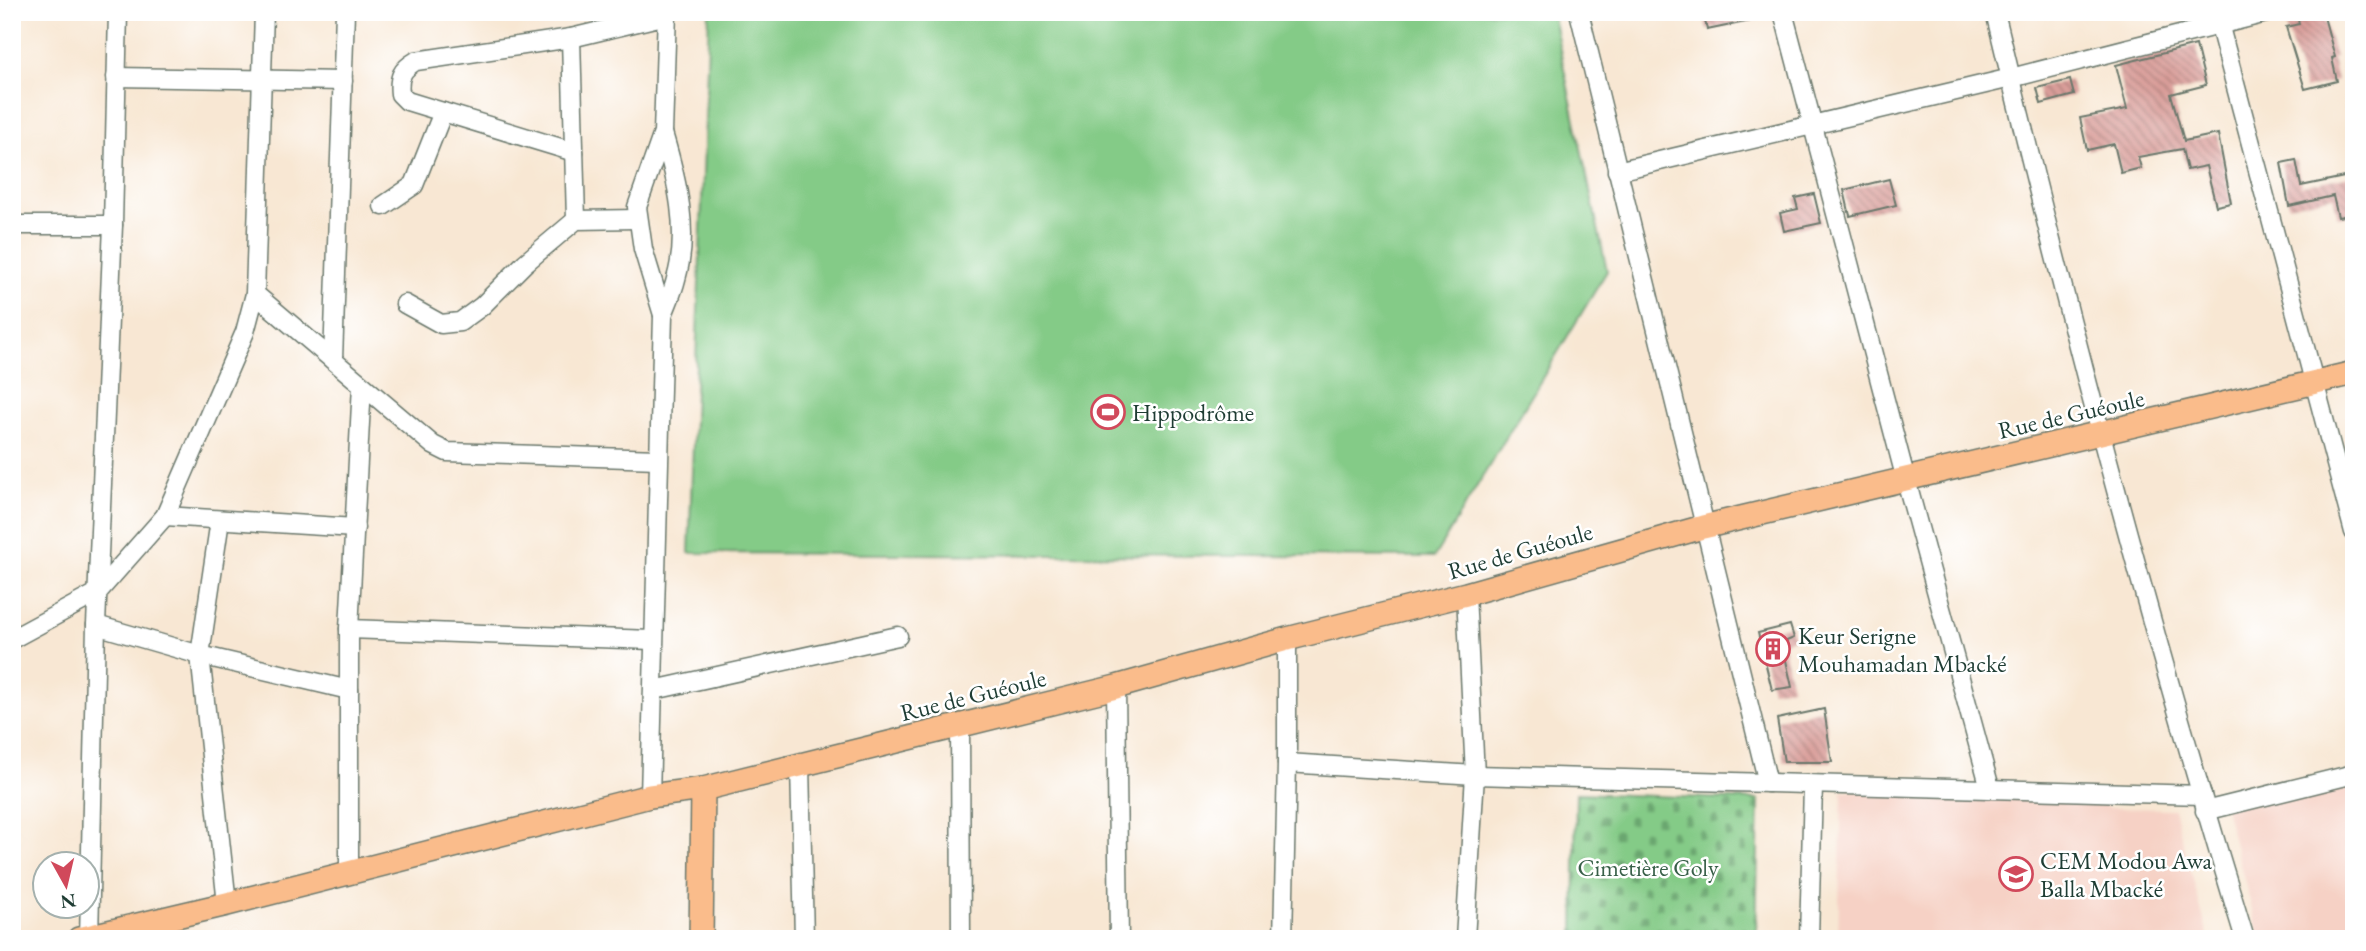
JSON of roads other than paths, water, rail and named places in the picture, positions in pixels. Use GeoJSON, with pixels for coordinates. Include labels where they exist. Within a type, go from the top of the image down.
{"type":"FeatureCollection","features":[{"type":"Feature","properties":{"kind":"main road","name":"Rue de Guéoule"},"geometry":{"type":"LineString","coordinates":[[86,938],[650,796],[703,789],[1116,687],[1286,639],[1466,594],[1703,527],[2354,373]]}},
{"type":"Feature","properties":{"kind":"main road"},"geometry":{"type":"LineString","coordinates":[[701,939],[703,789]]}},
{"type":"Feature","properties":{"kind":"street"},"geometry":{"type":"LineString","coordinates":[[86,938],[113,225],[118,12]]}},
{"type":"Feature","properties":{"kind":"street"},"geometry":{"type":"LineString","coordinates":[[12,639],[97,593],[165,516],[245,332],[255,294],[264,12]]}},
{"type":"Feature","properties":{"kind":"street"},"geometry":{"type":"LineString","coordinates":[[333,360],[345,12]]}},
{"type":"Feature","properties":{"kind":"street"},"geometry":{"type":"LineString","coordinates":[[1579,12],[1703,527],[1768,783]]}},
{"type":"Feature","properties":{"kind":"street"},"geometry":{"type":"LineString","coordinates":[[1783,12],[1990,788]]}},
{"type":"Feature","properties":{"kind":"street"},"geometry":{"type":"LineString","coordinates":[[1995,12],[2101,433],[2204,803],[2245,939]]}},
{"type":"Feature","properties":{"kind":"street"},"geometry":{"type":"LineString","coordinates":[[1617,172],[2011,78],[2218,18],[2270,12]]}},
{"type":"Feature","properties":{"kind":"street"},"geometry":{"type":"LineString","coordinates":[[574,152],[407,101],[400,94],[398,81],[405,67],[416,61],[571,38],[667,14],[663,134],[677,184],[682,231],[677,278],[663,316],[652,640],[654,690],[650,796]]}},
{"type":"Feature","properties":{"kind":"street"},"geometry":{"type":"LineString","coordinates":[[2218,18],[2354,532]]}},
{"type":"Feature","properties":{"kind":"street"},"geometry":{"type":"LineString","coordinates":[[571,38],[576,220]]}},
{"type":"Feature","properties":{"kind":"street"},"geometry":{"type":"LineString","coordinates":[[116,77],[343,81]]}},
{"type":"Feature","properties":{"kind":"street"},"geometry":{"type":"LineString","coordinates":[[383,206],[414,185],[443,112]]}},
{"type":"Feature","properties":{"kind":"street"},"geometry":{"type":"LineString","coordinates":[[663,134],[637,207],[645,257],[663,316]]}},
{"type":"Feature","properties":{"kind":"street"},"geometry":{"type":"LineString","coordinates":[[405,304],[441,324],[460,322],[482,306],[525,263],[576,220],[637,219]]}},
{"type":"Feature","properties":{"kind":"street"},"geometry":{"type":"LineString","coordinates":[[12,225],[113,225]]}},
{"type":"Feature","properties":{"kind":"street"},"geometry":{"type":"LineString","coordinates":[[255,294],[433,445],[447,452],[658,459]]}},
{"type":"Feature","properties":{"kind":"street"},"geometry":{"type":"LineString","coordinates":[[349,872],[349,629],[362,385]]}},
{"type":"Feature","properties":{"kind":"street"},"geometry":{"type":"LineString","coordinates":[[165,516],[355,528]]}},
{"type":"Feature","properties":{"kind":"street"},"geometry":{"type":"LineString","coordinates":[[220,520],[200,655],[227,904]]}},
{"type":"Feature","properties":{"kind":"street"},"geometry":{"type":"LineString","coordinates":[[1465,939],[1475,775],[1466,594]]}},
{"type":"Feature","properties":{"kind":"street"},"geometry":{"type":"LineString","coordinates":[[96,625],[200,655],[349,690]]}},
{"type":"Feature","properties":{"kind":"street"},"geometry":{"type":"LineString","coordinates":[[349,629],[652,640]]}},
{"type":"Feature","properties":{"kind":"street"},"geometry":{"type":"LineString","coordinates":[[654,690],[898,636]]}},
{"type":"Feature","properties":{"kind":"street"},"geometry":{"type":"LineString","coordinates":[[1283,939],[1287,763],[1286,639]]}},
{"type":"Feature","properties":{"kind":"street"},"geometry":{"type":"LineString","coordinates":[[1116,687],[1119,939]]}},
{"type":"Feature","properties":{"kind":"street"},"geometry":{"type":"LineString","coordinates":[[960,725],[961,939]]}},
{"type":"Feature","properties":{"kind":"street"},"geometry":{"type":"LineString","coordinates":[[1287,763],[1475,775],[1990,788],[2204,803],[2354,774]]}},
{"type":"Feature","properties":{"kind":"street"},"geometry":{"type":"LineString","coordinates":[[800,765],[804,939]]}},
{"type":"Feature","properties":{"kind":"street"},"geometry":{"type":"LineString","coordinates":[[1809,939],[1813,785]]}},
{"type":"Feature","properties":{"kind":"place","name":"Hippodrôme"},"geometry":{"type":"Point","coordinates":[1108,412]}},
{"type":"Feature","properties":{"kind":"place","name":"Keur Serigne Mouhamadan Mbacké"},"geometry":{"type":"Point","coordinates":[1773,649]}},
{"type":"Feature","properties":{"kind":"place","name":"CEM Modou Awa Balla Mbacké"},"geometry":{"type":"Point","coordinates":[2016,874]}},
{"type":"Feature","properties":{"kind":"park label","name":"Cimetière Goly"},"geometry":{"type":"Point","coordinates":[1648,867]}}]}
